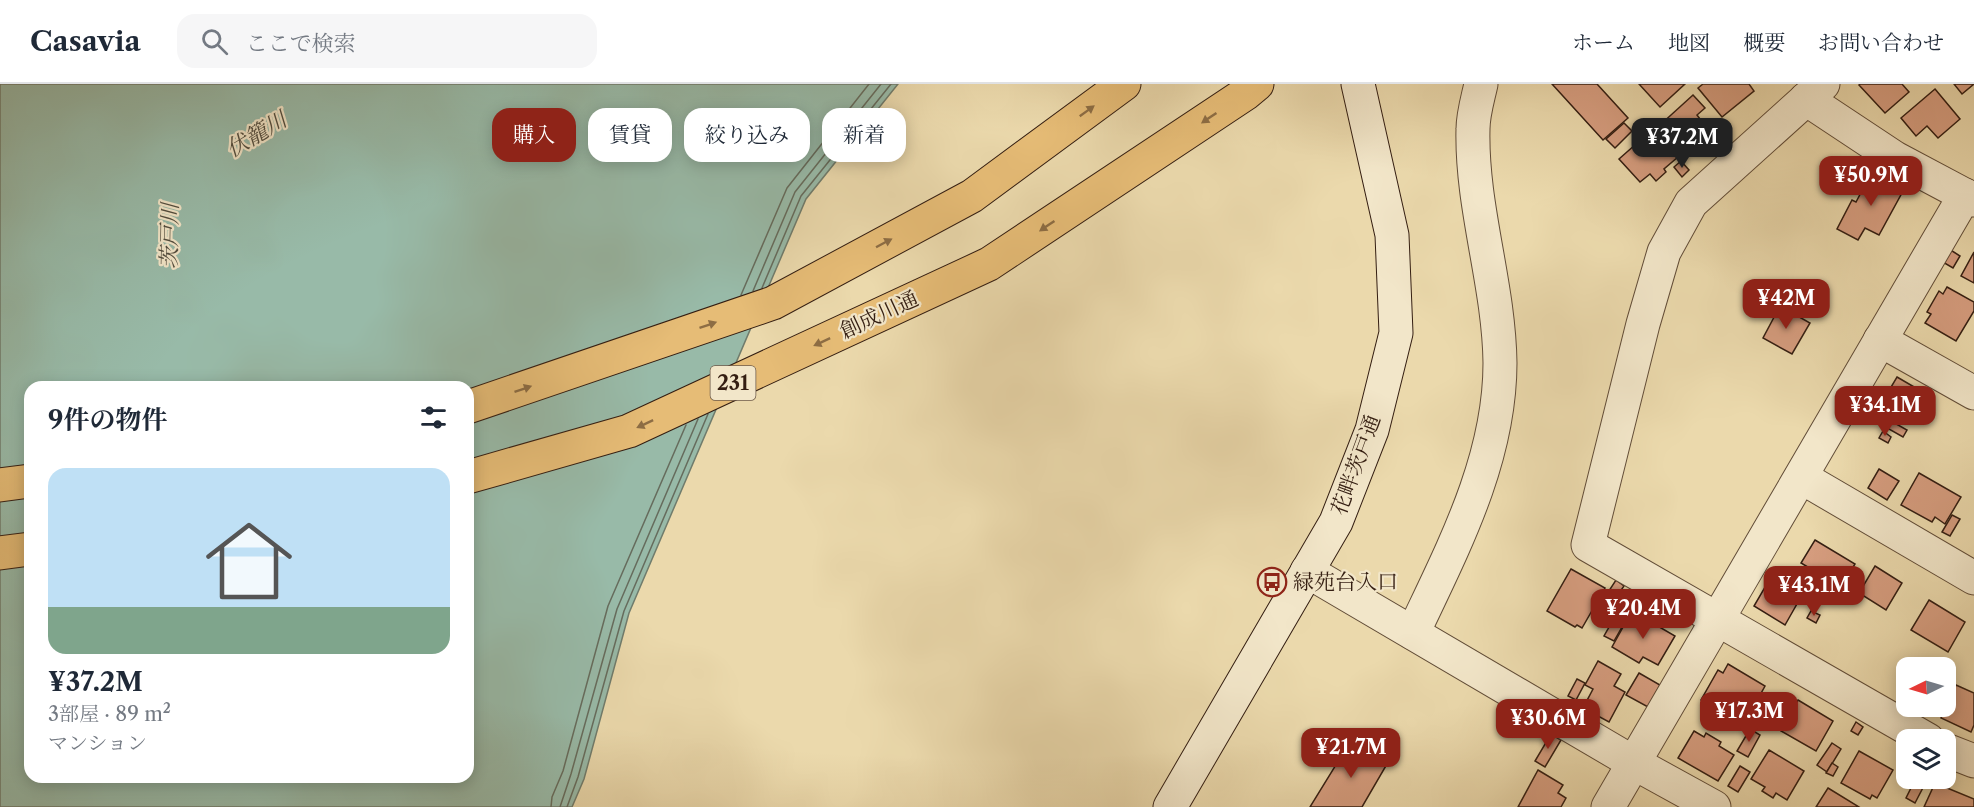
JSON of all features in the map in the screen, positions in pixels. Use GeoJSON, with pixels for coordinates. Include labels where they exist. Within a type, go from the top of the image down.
{"type":"FeatureCollection","features":[{"type":"Feature","properties":{"kind":"highway"},"geometry":{"type":"LineString","coordinates":[[474,405],[772,303],[972,196],[1124,84]]}},
{"type":"Feature","properties":{"kind":"highway","name":"創成川通"},"geometry":{"type":"LineString","coordinates":[[474,475],[629,431],[989,264],[1257,84]]}},
{"type":"Feature","properties":{"kind":"highway"},"geometry":{"type":"LineString","coordinates":[[0,485],[24,482]]}},
{"type":"Feature","properties":{"kind":"highway"},"geometry":{"type":"LineString","coordinates":[[0,553],[24,550]]}},
{"type":"Feature","properties":{"kind":"street","name":"花畔茨戸通"},"geometry":{"type":"LineString","coordinates":[[1170,807],[1336,522],[1372,430],[1396,333],[1392,235],[1358,84]]}},
{"type":"Feature","properties":{"kind":"street"},"geometry":{"type":"LineString","coordinates":[[1413,633],[1472,504],[1489,451],[1496,406],[1500,364],[1495,303],[1474,174],[1473,126],[1481,84]]}},
{"type":"Feature","properties":{"kind":"street"},"geometry":{"type":"LineString","coordinates":[[1608,807],[1718,620],[1881,340],[1969,197],[1895,158],[1815,91],[1691,203],[1664,252],[1643,324],[1588,545],[1718,620],[1909,729]]}},
{"type":"Feature","properties":{"kind":"street"},"geometry":{"type":"LineString","coordinates":[[1881,340],[1974,393]]}},
{"type":"Feature","properties":{"kind":"street"},"geometry":{"type":"LineString","coordinates":[[1801,477],[1974,578]]}},
{"type":"Feature","properties":{"kind":"street"},"geometry":{"type":"LineString","coordinates":[[1307,571],[1634,763],[1714,807]]}},
{"type":"Feature","properties":{"kind":"street"},"geometry":{"type":"LineString","coordinates":[[1956,754],[1974,761]]}},
{"type":"Feature","properties":{"kind":"water"},"geometry":{"type":"Polygon","coordinates":[[[0,84],[898,84],[879,108],[822,108],[822,162],[836,162],[806,199],[629,613],[584,779],[572,807],[0,807],[0,84]]]}},
{"type":"Feature","properties":{"kind":"building"},"geometry":{"type":"Polygon","coordinates":[[[1552,84],[1597,84],[1628,118],[1603,140],[1552,84]]]}},
{"type":"Feature","properties":{"kind":"building"},"geometry":{"type":"Polygon","coordinates":[[[1639,84],[1685,84],[1660,107],[1639,84]]]}},
{"type":"Feature","properties":{"kind":"building"},"geometry":{"type":"Polygon","coordinates":[[[1703,84],[1749,84],[1754,91],[1722,117],[1698,88],[1703,84]]]}},
{"type":"Feature","properties":{"kind":"building"},"geometry":{"type":"Polygon","coordinates":[[[1860,84],[1902,84],[1909,92],[1885,113],[1860,84]]]}},
{"type":"Feature","properties":{"kind":"building"},"geometry":{"type":"Polygon","coordinates":[[[1954,84],[1974,84],[1962,94],[1954,84]]]}},
{"type":"Feature","properties":{"kind":"building"},"geometry":{"type":"Polygon","coordinates":[[[1935,89],[1960,119],[1938,138],[1927,126],[1916,136],[1901,118],[1935,89]]]}},
{"type":"Feature","properties":{"kind":"building"},"geometry":{"type":"Polygon","coordinates":[[[1693,95],[1705,108],[1697,115],[1706,127],[1681,149],[1660,125],[1693,95]]]}},
{"type":"Feature","properties":{"kind":"building"},"geometry":{"type":"Polygon","coordinates":[[[1624,123],[1632,131],[1615,148],[1606,139],[1624,123]]]}},
{"type":"Feature","properties":{"kind":"building"},"geometry":{"type":"Polygon","coordinates":[[[1653,129],[1678,157],[1664,169],[1666,172],[1656,181],[1650,174],[1640,182],[1619,159],[1653,129]]]}},
{"type":"Feature","properties":{"kind":"building"},"geometry":{"type":"Polygon","coordinates":[[[1681,161],[1689,170],[1682,177],[1674,167],[1681,161]]]}},
{"type":"Feature","properties":{"kind":"building"},"geometry":{"type":"Polygon","coordinates":[[[1873,170],[1887,178],[1885,181],[1903,191],[1879,235],[1865,228],[1858,240],[1837,229],[1852,200],[1856,202],[1873,170]]]}},
{"type":"Feature","properties":{"kind":"building"},"geometry":{"type":"Polygon","coordinates":[[[1949,249],[1960,256],[1953,268],[1941,261],[1949,249]]]}},
{"type":"Feature","properties":{"kind":"building"},"geometry":{"type":"Polygon","coordinates":[[[1974,252],[1974,283],[1961,276],[1974,252]]]}},
{"type":"Feature","properties":{"kind":"building"},"geometry":{"type":"Polygon","coordinates":[[[1947,287],[1974,302],[1974,311],[1956,341],[1925,323],[1931,314],[1927,312],[1939,291],[1943,294],[1947,287]]]}},
{"type":"Feature","properties":{"kind":"building"},"geometry":{"type":"Polygon","coordinates":[[[1780,306],[1810,323],[1792,354],[1763,338],[1780,306]]]}},
{"type":"Feature","properties":{"kind":"building"},"geometry":{"type":"Polygon","coordinates":[[[1897,377],[1928,395],[1913,423],[1881,404],[1897,377]]]}},
{"type":"Feature","properties":{"kind":"building"},"geometry":{"type":"Polygon","coordinates":[[[1884,417],[1907,430],[1903,437],[1880,424],[1884,417]]]}},
{"type":"Feature","properties":{"kind":"building"},"geometry":{"type":"Polygon","coordinates":[[[1883,431],[1891,437],[1888,443],[1879,438],[1883,431]]]}},
{"type":"Feature","properties":{"kind":"building"},"geometry":{"type":"Polygon","coordinates":[[[1879,469],[1899,481],[1887,500],[1868,488],[1879,469]]]}},
{"type":"Feature","properties":{"kind":"building"},"geometry":{"type":"Polygon","coordinates":[[[1919,473],[1961,497],[1945,524],[1935,517],[1932,522],[1901,505],[1919,473]]]}},
{"type":"Feature","properties":{"kind":"building"},"geometry":{"type":"Polygon","coordinates":[[[1952,515],[1960,519],[1950,536],[1942,532],[1952,515]]]}},
{"type":"Feature","properties":{"kind":"building"},"geometry":{"type":"Polygon","coordinates":[[[1815,540],[1855,564],[1841,587],[1801,563],[1815,540]]]}},
{"type":"Feature","properties":{"kind":"building"},"geometry":{"type":"Polygon","coordinates":[[[1875,566],[1902,583],[1886,610],[1859,593],[1875,566]]]}},
{"type":"Feature","properties":{"kind":"building"},"geometry":{"type":"Polygon","coordinates":[[[1571,569],[1605,588],[1582,628],[1577,625],[1575,627],[1547,611],[1571,569]]]}},
{"type":"Feature","properties":{"kind":"building"},"geometry":{"type":"Polygon","coordinates":[[[1775,570],[1806,588],[1785,625],[1754,606],[1775,570]]]}},
{"type":"Feature","properties":{"kind":"building"},"geometry":{"type":"Polygon","coordinates":[[[1616,580],[1624,586],[1611,605],[1603,600],[1616,580]]]}},
{"type":"Feature","properties":{"kind":"building"},"geometry":{"type":"Polygon","coordinates":[[[1837,591],[1844,595],[1839,603],[1832,599],[1837,591]]]}},
{"type":"Feature","properties":{"kind":"building"},"geometry":{"type":"Polygon","coordinates":[[[1929,600],[1965,622],[1948,652],[1911,630],[1929,600]]]}},
{"type":"Feature","properties":{"kind":"building"},"geometry":{"type":"Polygon","coordinates":[[[1620,608],[1630,613],[1614,641],[1604,636],[1620,608]]]}},
{"type":"Feature","properties":{"kind":"building"},"geometry":{"type":"Polygon","coordinates":[[[1632,611],[1675,636],[1658,665],[1643,657],[1639,663],[1612,647],[1632,611]]]}},
{"type":"Feature","properties":{"kind":"building"},"geometry":{"type":"Polygon","coordinates":[[[1811,611],[1820,615],[1816,623],[1807,618],[1811,611]]]}},
{"type":"Feature","properties":{"kind":"building"},"geometry":{"type":"Polygon","coordinates":[[[1598,661],[1621,674],[1614,686],[1625,692],[1609,722],[1583,708],[1593,689],[1585,685],[1598,661]]]}},
{"type":"Feature","properties":{"kind":"building"},"geometry":{"type":"Polygon","coordinates":[[[1728,664],[1765,686],[1744,724],[1701,700],[1718,670],[1723,673],[1728,664]]]}},
{"type":"Feature","properties":{"kind":"building"},"geometry":{"type":"Polygon","coordinates":[[[1639,673],[1660,685],[1648,707],[1626,695],[1639,673]]]}},
{"type":"Feature","properties":{"kind":"building"},"geometry":{"type":"Polygon","coordinates":[[[1577,679],[1585,683],[1576,700],[1568,696],[1577,679]]]}},
{"type":"Feature","properties":{"kind":"building"},"geometry":{"type":"Polygon","coordinates":[[[1956,685],[1974,693],[1974,725],[1971,732],[1941,718],[1956,717],[1956,685]]]}},
{"type":"Feature","properties":{"kind":"building"},"geometry":{"type":"Polygon","coordinates":[[[1798,700],[1833,721],[1816,751],[1781,731],[1798,700]]]}},
{"type":"Feature","properties":{"kind":"building"},"geometry":{"type":"Polygon","coordinates":[[[1856,722],[1863,727],[1858,735],[1851,731],[1856,722]]]}},
{"type":"Feature","properties":{"kind":"building"},"geometry":{"type":"Polygon","coordinates":[[[1750,729],[1760,735],[1748,757],[1737,751],[1750,729]]]}},
{"type":"Feature","properties":{"kind":"building"},"geometry":{"type":"Polygon","coordinates":[[[1694,731],[1704,737],[1706,733],[1721,742],[1719,746],[1734,755],[1718,781],[1678,758],[1694,731]]]}},
{"type":"Feature","properties":{"kind":"building"},"geometry":{"type":"Polygon","coordinates":[[[1551,734],[1561,740],[1545,767],[1535,761],[1551,734]]]}},
{"type":"Feature","properties":{"kind":"building"},"geometry":{"type":"Polygon","coordinates":[[[1360,736],[1367,741],[1363,749],[1387,764],[1362,807],[1310,807],[1350,742],[1355,745],[1360,736]]]}},
{"type":"Feature","properties":{"kind":"building"},"geometry":{"type":"Polygon","coordinates":[[[1832,743],[1841,749],[1827,772],[1817,765],[1832,743]]]}},
{"type":"Feature","properties":{"kind":"building"},"geometry":{"type":"Polygon","coordinates":[[[1769,750],[1804,771],[1787,800],[1776,793],[1773,798],[1762,791],[1765,787],[1751,779],[1769,750]]]}},
{"type":"Feature","properties":{"kind":"building"},"geometry":{"type":"Polygon","coordinates":[[[1859,751],[1893,770],[1877,798],[1872,795],[1870,799],[1841,783],[1859,751]]]}},
{"type":"Feature","properties":{"kind":"building"},"geometry":{"type":"Polygon","coordinates":[[[1832,763],[1838,767],[1833,776],[1826,773],[1832,763]]]}},
{"type":"Feature","properties":{"kind":"building"},"geometry":{"type":"Polygon","coordinates":[[[1740,766],[1750,772],[1738,792],[1728,786],[1740,766]]]}},
{"type":"Feature","properties":{"kind":"building"},"geometry":{"type":"Polygon","coordinates":[[[1538,770],[1563,785],[1558,793],[1566,798],[1561,807],[1518,807],[1538,770]]]}},
{"type":"Feature","properties":{"kind":"building"},"geometry":{"type":"Polygon","coordinates":[[[1828,788],[1859,807],[1816,807],[1828,788]]]}},
{"type":"Feature","properties":{"kind":"building"},"geometry":{"type":"Polygon","coordinates":[[[1910,789],[1922,789],[1915,803],[1906,798],[1910,789]]]}},
{"type":"Feature","properties":{"kind":"building"},"geometry":{"type":"Polygon","coordinates":[[[1932,789],[1950,789],[1974,799],[1974,807],[1924,807],[1932,789]]]}},
{"type":"Feature","properties":{"kind":"place","name":"緑苑台入口"},"geometry":{"type":"Point","coordinates":[1272,582]}},
{"type":"Feature","properties":{"kind":"water label","name":"伏籠川"},"geometry":{"type":"Point","coordinates":[256,134]}},
{"type":"Feature","properties":{"kind":"water label","name":"茨戸川"},"geometry":{"type":"Point","coordinates":[169,236]}}]}
